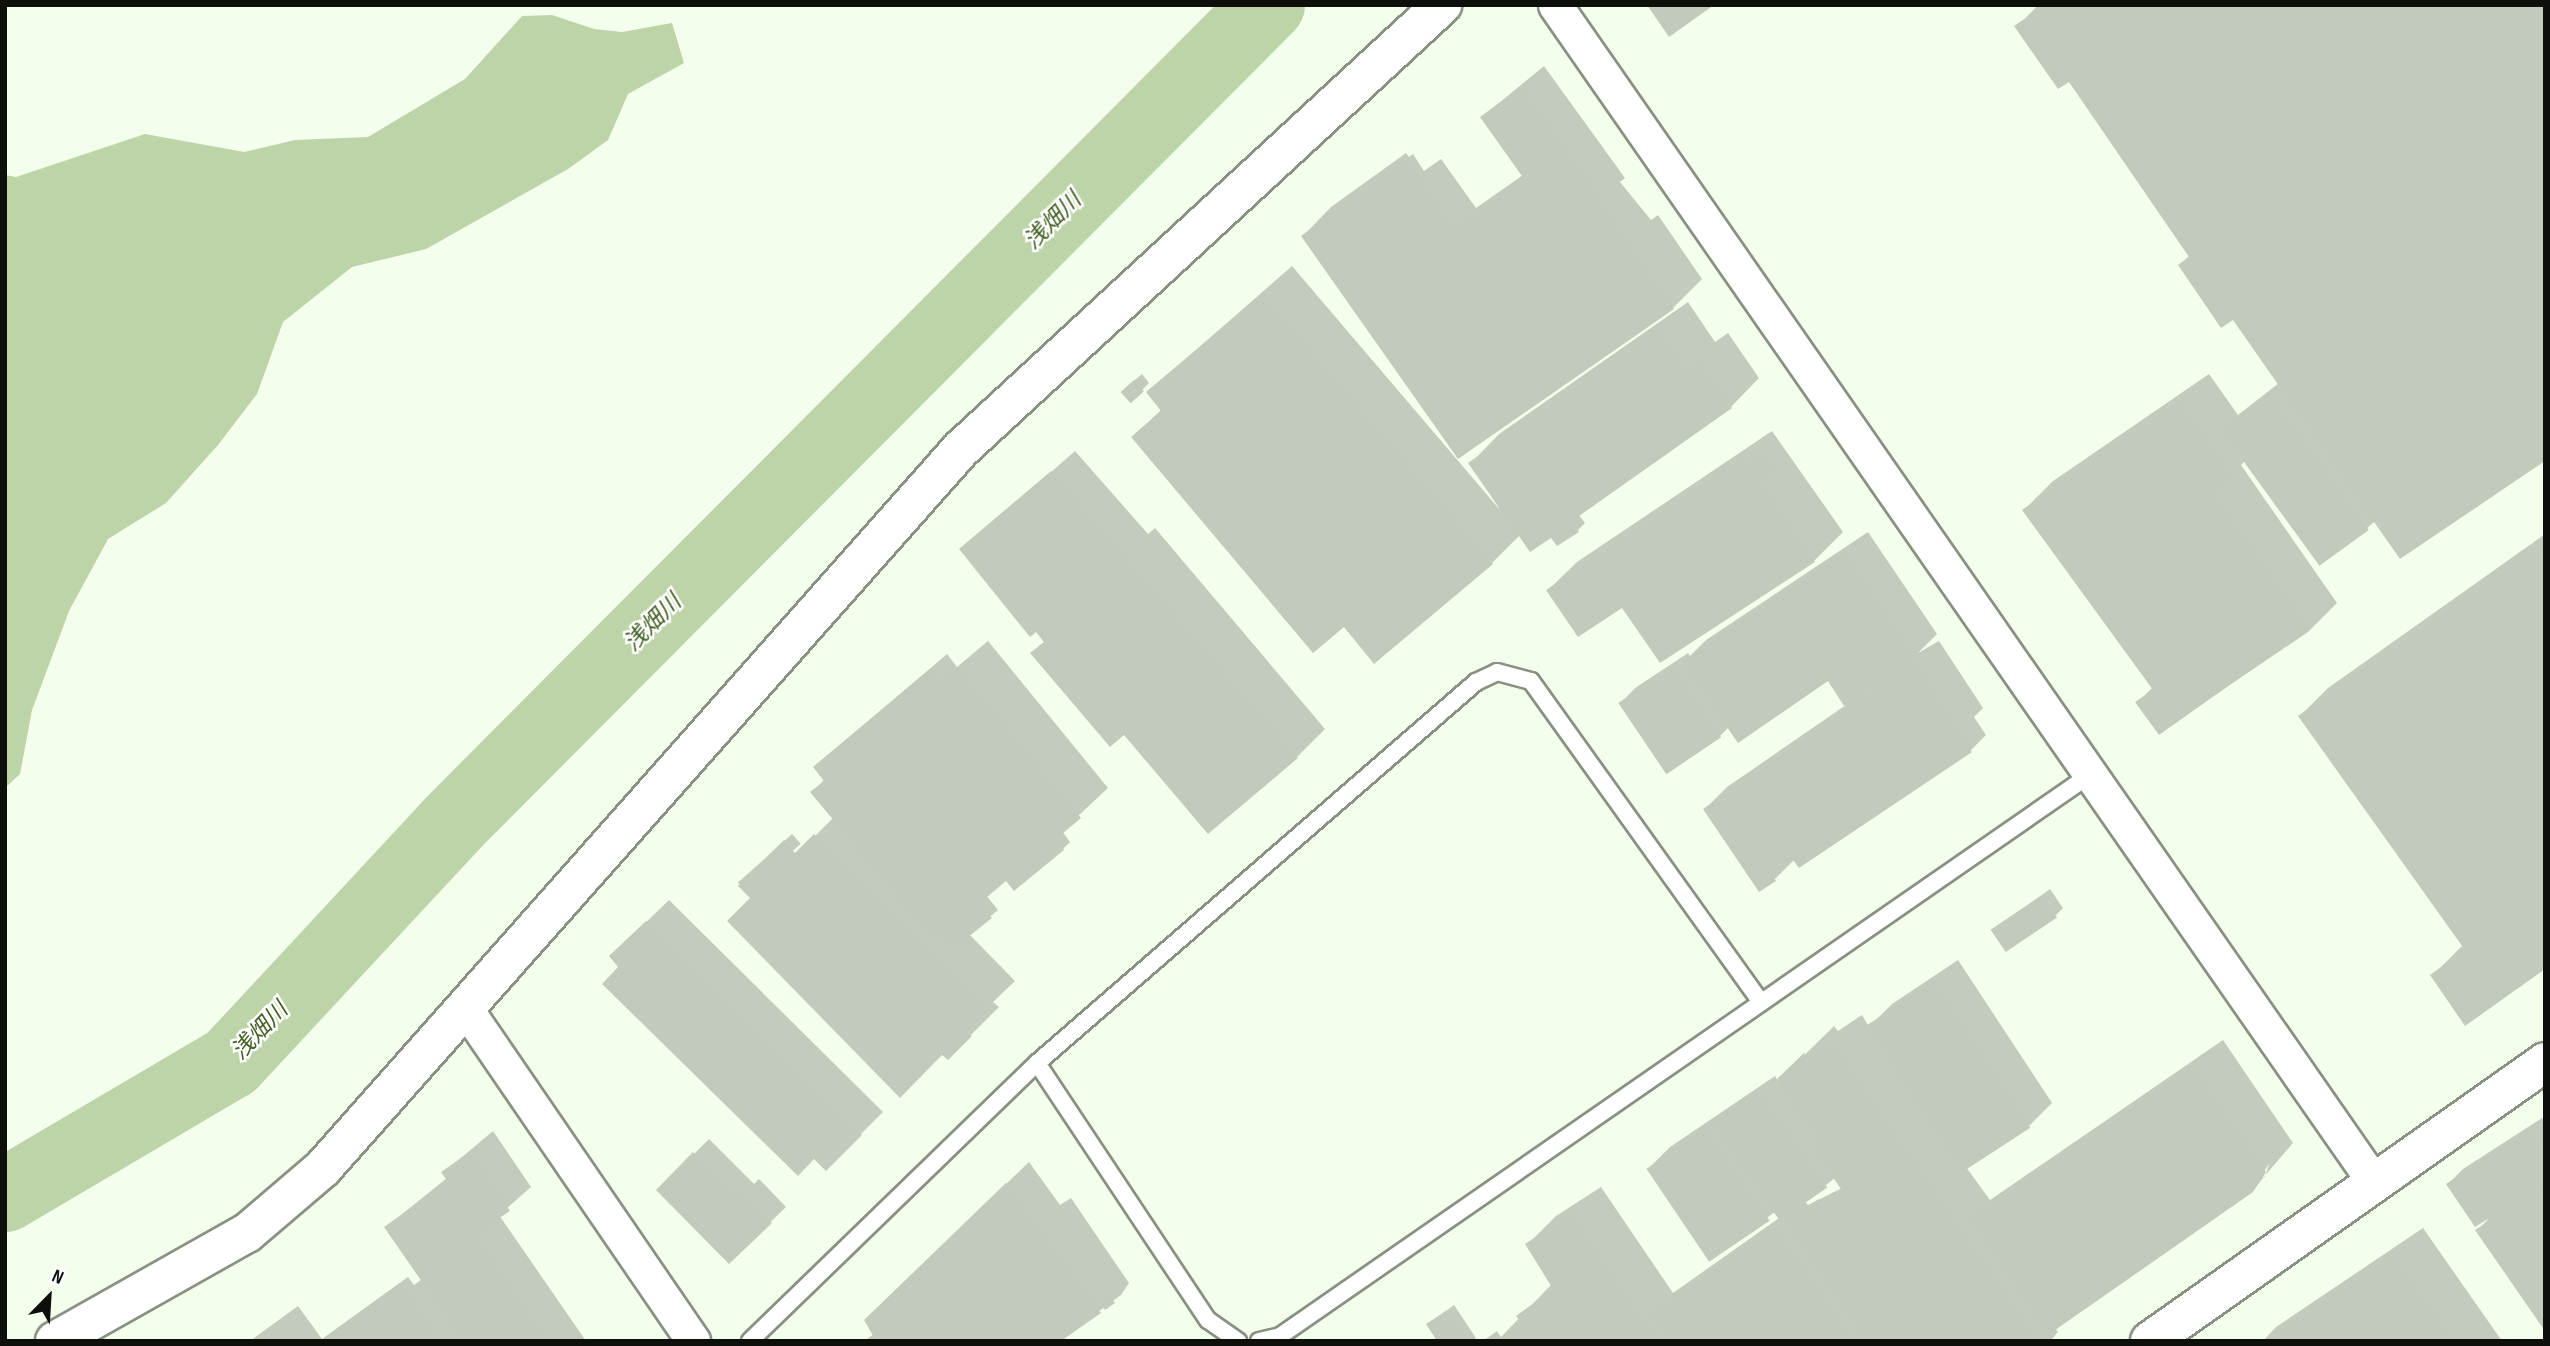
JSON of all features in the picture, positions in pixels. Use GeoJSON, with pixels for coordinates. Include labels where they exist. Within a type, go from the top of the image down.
{"type":"FeatureCollection","features":[{"type":"Feature","properties":{"kind":"street"},"geometry":{"type":"LineString","coordinates":[[55,1341],[247,1233],[323,1168],[961,449],[1441,5]]}},
{"type":"Feature","properties":{"kind":"street"},"geometry":{"type":"LineString","coordinates":[[1555,5],[2374,1182]]}},
{"type":"Feature","properties":{"kind":"street"},"geometry":{"type":"LineString","coordinates":[[466,1009],[693,1341]]}},
{"type":"Feature","properties":{"kind":"street"},"geometry":{"type":"LineString","coordinates":[[2150,1341],[2545,1062]]}},
{"type":"Feature","properties":{"kind":"lane"},"geometry":{"type":"LineString","coordinates":[[750,1341],[1037,1063],[1465,691],[1497,672],[1531,681],[1761,1002]]}},
{"type":"Feature","properties":{"kind":"lane"},"geometry":{"type":"LineString","coordinates":[[1259,1341],[1280,1336],[2091,774]]}},
{"type":"Feature","properties":{"kind":"lane"},"geometry":{"type":"LineString","coordinates":[[1037,1063],[1208,1320],[1238,1341]]}},
{"type":"Feature","properties":{"kind":"shaded area"},"geometry":{"type":"Polygon","coordinates":[[[552,15],[594,29],[622,32],[672,23],[684,63],[628,94],[608,140],[568,169],[426,249],[352,267],[283,322],[257,394],[218,445],[166,503],[108,539],[69,611],[32,710],[20,774],[5,788],[5,175],[16,177],[145,134],[244,152],[295,140],[368,137],[465,79],[522,16],[552,15]]]}},
{"type":"Feature","properties":{"kind":"building"},"geometry":{"type":"Polygon","coordinates":[[[1647,5],[1714,5],[1669,37],[1647,5]]]}},
{"type":"Feature","properties":{"kind":"building"},"geometry":{"type":"Polygon","coordinates":[[[2045,5],[2545,5],[2545,461],[2400,559],[2233,320],[2221,328],[2178,265],[2189,257],[2069,82],[2058,89],[2014,26],[2045,5]]]}},
{"type":"Feature","properties":{"kind":"building"},"geometry":{"type":"Polygon","coordinates":[[[1521,87],[1603,201],[1598,205],[1613,220],[1674,309],[1458,459],[1301,236],[1406,160],[1453,229],[1524,179],[1480,117],[1521,87]]]}},
{"type":"Feature","properties":{"kind":"building"},"geometry":{"type":"Polygon","coordinates":[[[1262,294],[1493,564],[1374,664],[1344,627],[1313,653],[1131,437],[1161,411],[1146,392],[1262,294]]]}},
{"type":"Feature","properties":{"kind":"building"},"geometry":{"type":"Polygon","coordinates":[[[1658,329],[1685,369],[1699,360],[1732,408],[1572,521],[1579,532],[1557,546],[1551,538],[1530,552],[1468,463],[1658,329]]]}},
{"type":"Feature","properties":{"kind":"building"},"geometry":{"type":"Polygon","coordinates":[[[1134,380],[1144,391],[1131,403],[1121,392],[1134,380]]]}},
{"type":"Feature","properties":{"kind":"building"},"geometry":{"type":"Polygon","coordinates":[[[2270,394],[2369,530],[2319,566],[2221,430],[2270,394]]]}},
{"type":"Feature","properties":{"kind":"building"},"geometry":{"type":"Polygon","coordinates":[[[2179,401],[2233,476],[2211,491],[2310,628],[2159,735],[2135,702],[2153,690],[2022,510],[2179,401]]]}},
{"type":"Feature","properties":{"kind":"building"},"geometry":{"type":"Polygon","coordinates":[[[1762,450],[1775,468],[1761,478],[1748,460],[1762,450]]]}},
{"type":"Feature","properties":{"kind":"building"},"geometry":{"type":"Polygon","coordinates":[[[1743,458],[1815,562],[1660,663],[1622,608],[1578,637],[1546,590],[1743,458]]]}},
{"type":"Feature","properties":{"kind":"building"},"geometry":{"type":"Polygon","coordinates":[[[1051,471],[1298,758],[1208,834],[1124,735],[1110,747],[1030,653],[1044,642],[1036,632],[1030,637],[959,549],[1051,471]]]}},
{"type":"Feature","properties":{"kind":"building"},"geometry":{"type":"Polygon","coordinates":[[[2545,540],[2545,969],[2465,1026],[2430,975],[2465,950],[2298,716],[2545,540]]]}},
{"type":"Feature","properties":{"kind":"building"},"geometry":{"type":"Polygon","coordinates":[[[1845,553],[1916,658],[1844,706],[1828,681],[1738,743],[1682,662],[1845,553]]]}},
{"type":"Feature","properties":{"kind":"building"},"geometry":{"type":"Polygon","coordinates":[[[1916,662],[1972,752],[1799,868],[1793,860],[1772,874],[1776,881],[1759,892],[1703,809],[1916,662]]]}},
{"type":"Feature","properties":{"kind":"building"},"geometry":{"type":"Polygon","coordinates":[[[1673,666],[1721,737],[1666,774],[1618,703],[1673,666]]]}},
{"type":"Feature","properties":{"kind":"building"},"geometry":{"type":"Polygon","coordinates":[[[931,668],[942,681],[958,668],[1081,818],[1056,839],[1064,850],[1014,891],[1006,881],[980,903],[992,918],[952,950],[940,936],[934,940],[810,792],[824,781],[813,767],[931,668]]]}},
{"type":"Feature","properties":{"kind":"building"},"geometry":{"type":"Polygon","coordinates":[[[814,834],[988,1010],[966,1032],[972,1036],[948,1060],[942,1055],[900,1098],[727,921],[750,898],[738,886],[784,840],[795,853],[814,834]]]}},
{"type":"Feature","properties":{"kind":"building"},"geometry":{"type":"Polygon","coordinates":[[[2042,895],[2057,917],[2006,952],[1991,930],[2042,895]]]}},
{"type":"Feature","properties":{"kind":"building"},"geometry":{"type":"Polygon","coordinates":[[[646,921],[862,1135],[826,1171],[814,1159],[798,1176],[602,984],[618,967],[609,956],[646,921]]]}},
{"type":"Feature","properties":{"kind":"building"},"geometry":{"type":"Polygon","coordinates":[[[1935,981],[2030,1128],[1962,1172],[1867,1025],[1935,981]]]}},
{"type":"Feature","properties":{"kind":"building"},"geometry":{"type":"Polygon","coordinates":[[[1832,1043],[2039,1341],[1866,1341],[1784,1221],[1819,1199],[1829,1205],[1845,1195],[1815,1151],[1822,1146],[1777,1079],[1804,1053],[1809,1059],[1832,1043]]]}},
{"type":"Feature","properties":{"kind":"building"},"geometry":{"type":"Polygon","coordinates":[[[2193,1067],[2266,1172],[2253,1192],[2048,1335],[1969,1218],[2193,1067]]]}},
{"type":"Feature","properties":{"kind":"building"},"geometry":{"type":"Polygon","coordinates":[[[1759,1090],[1827,1187],[1780,1221],[1711,1123],[1759,1090]]]}},
{"type":"Feature","properties":{"kind":"building"},"geometry":{"type":"Polygon","coordinates":[[[1707,1128],[1770,1221],[1709,1262],[1646,1169],[1707,1128]]]}},
{"type":"Feature","properties":{"kind":"building"},"geometry":{"type":"Polygon","coordinates":[[[2527,1131],[2545,1159],[2545,1183],[2475,1227],[2446,1184],[2527,1131]]]}},
{"type":"Feature","properties":{"kind":"building"},"geometry":{"type":"Polygon","coordinates":[[[470,1152],[510,1211],[475,1234],[549,1341],[463,1341],[384,1227],[448,1182],[441,1172],[470,1152]]]}},
{"type":"Feature","properties":{"kind":"building"},"geometry":{"type":"Polygon","coordinates":[[[693,1152],[738,1198],[743,1193],[772,1223],[729,1264],[656,1190],[693,1152]]]}},
{"type":"Feature","properties":{"kind":"building"},"geometry":{"type":"Polygon","coordinates":[[[1006,1183],[1101,1313],[1061,1341],[876,1341],[864,1320],[1006,1183]]]}},
{"type":"Feature","properties":{"kind":"building"},"geometry":{"type":"Polygon","coordinates":[[[2545,1185],[2545,1331],[2475,1230],[2545,1185]]]}},
{"type":"Feature","properties":{"kind":"building"},"geometry":{"type":"Polygon","coordinates":[[[1571,1214],[1658,1341],[1501,1341],[1523,1325],[1516,1316],[1553,1289],[1525,1244],[1571,1214]]]}},
{"type":"Feature","properties":{"kind":"building"},"geometry":{"type":"Polygon","coordinates":[[[1775,1227],[1855,1341],[1667,1341],[1649,1314],[1775,1227]]]}},
{"type":"Feature","properties":{"kind":"building"},"geometry":{"type":"Polygon","coordinates":[[[2394,1255],[2453,1341],[2267,1341],[2394,1255]]]}},
{"type":"Feature","properties":{"kind":"building"},"geometry":{"type":"Polygon","coordinates":[[[400,1283],[441,1341],[320,1341],[400,1283]]]}},
{"type":"Feature","properties":{"kind":"building"},"geometry":{"type":"Polygon","coordinates":[[[1109,1295],[1115,1303],[1105,1310],[1098,1300],[1109,1295]]]}},
{"type":"Feature","properties":{"kind":"building"},"geometry":{"type":"Polygon","coordinates":[[[1446,1311],[1466,1341],[1437,1341],[1426,1324],[1446,1311]]]}},
{"type":"Feature","properties":{"kind":"waterway","name":"浅畑川"},"geometry":{"type":"LineString","coordinates":[[5,1195],[231,1062],[453,823],[1268,5]]}}]}
